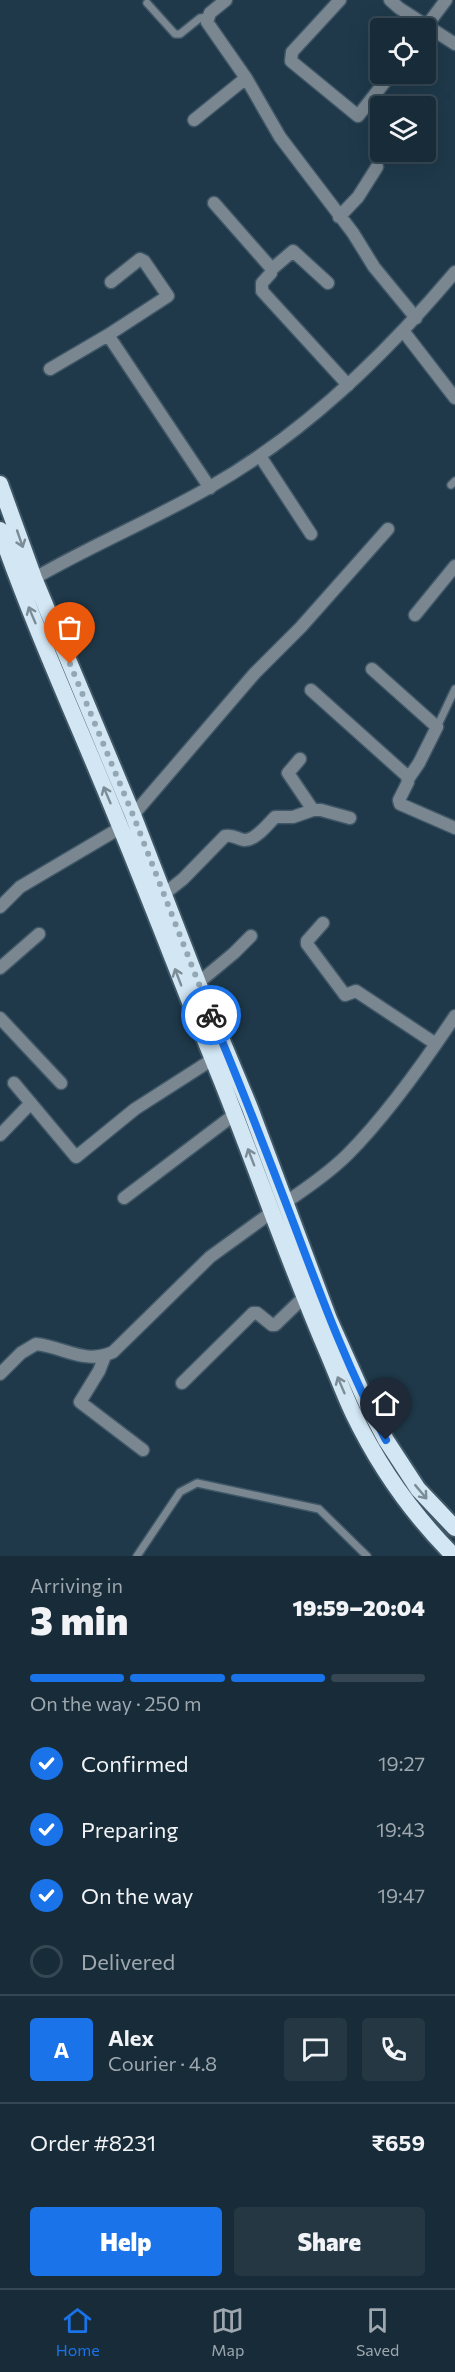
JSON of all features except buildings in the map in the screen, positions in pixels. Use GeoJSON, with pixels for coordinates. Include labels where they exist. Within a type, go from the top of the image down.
{"type":"FeatureCollection","features":[{"type":"Feature","properties":{"kind":"highway"},"geometry":{"type":"LineString","coordinates":[[0,484],[27,583],[120,828],[235,1114],[368,1406],[386,1440],[418,1489],[455,1528]]}},
{"type":"Feature","properties":{"kind":"highway"},"geometry":{"type":"LineString","coordinates":[[0,530],[27,583],[133,815],[198,983],[250,1108],[304,1297],[353,1413],[372,1449],[405,1499],[437,1540],[454,1556]]}},
{"type":"Feature","properties":{"kind":"street"},"geometry":{"type":"LineString","coordinates":[[225,0],[207,17],[207,21],[246,78],[280,137],[353,233],[374,267],[416,318]]}},
{"type":"Feature","properties":{"kind":"street"},"geometry":{"type":"LineString","coordinates":[[340,0],[292,52],[291,61],[358,116],[383,84]]}},
{"type":"Feature","properties":{"kind":"street"},"geometry":{"type":"LineString","coordinates":[[390,0],[414,18]]}},
{"type":"Feature","properties":{"kind":"street"},"geometry":{"type":"LineString","coordinates":[[433,18],[446,0]]}},
{"type":"Feature","properties":{"kind":"street"},"geometry":{"type":"LineString","coordinates":[[436,33],[455,44]]}},
{"type":"Feature","properties":{"kind":"street"},"geometry":{"type":"LineString","coordinates":[[194,120],[246,78]]}},
{"type":"Feature","properties":{"kind":"street"},"geometry":{"type":"LineString","coordinates":[[339,217],[358,197],[377,167]]}},
{"type":"Feature","properties":{"kind":"street"},"geometry":{"type":"LineString","coordinates":[[214,203],[272,269]]}},
{"type":"Feature","properties":{"kind":"street"},"geometry":{"type":"LineString","coordinates":[[328,283],[293,251],[272,269],[272,273],[262,283],[262,291],[348,385]]}},
{"type":"Feature","properties":{"kind":"street"},"geometry":{"type":"LineString","coordinates":[[50,369],[168,296],[168,293],[140,259],[111,282]]}},
{"type":"Feature","properties":{"kind":"street"},"geometry":{"type":"LineString","coordinates":[[27,583],[210,488],[260,456],[348,385],[404,332],[455,272]]}},
{"type":"Feature","properties":{"kind":"street"},"geometry":{"type":"LineString","coordinates":[[404,332],[455,398]]}},
{"type":"Feature","properties":{"kind":"street"},"geometry":{"type":"LineString","coordinates":[[108,335],[210,488]]}},
{"type":"Feature","properties":{"kind":"street"},"geometry":{"type":"LineString","coordinates":[[260,456],[310,534]]}},
{"type":"Feature","properties":{"kind":"street"},"geometry":{"type":"LineString","coordinates":[[133,815],[255,673],[301,627],[388,529]]}},
{"type":"Feature","properties":{"kind":"street"},"geometry":{"type":"LineString","coordinates":[[415,615],[455,566]]}},
{"type":"Feature","properties":{"kind":"street"},"geometry":{"type":"LineString","coordinates":[[372,669],[437,727],[419,763],[408,779],[399,800],[400,804],[455,828]]}},
{"type":"Feature","properties":{"kind":"street"},"geometry":{"type":"LineString","coordinates":[[311,690],[393,761],[408,779]]}},
{"type":"Feature","properties":{"kind":"street"},"geometry":{"type":"LineString","coordinates":[[300,759],[288,773],[313,810]]}},
{"type":"Feature","properties":{"kind":"street"},"geometry":{"type":"LineString","coordinates":[[164,894],[183,879],[225,836],[236,836],[244,840],[252,838],[275,817],[293,817],[313,810],[350,818]]}},
{"type":"Feature","properties":{"kind":"street"},"geometry":{"type":"LineString","coordinates":[[0,907],[20,887],[120,828]]}},
{"type":"Feature","properties":{"kind":"street"},"geometry":{"type":"LineString","coordinates":[[323,923],[307,941],[307,944],[345,995],[356,991],[436,1044]]}},
{"type":"Feature","properties":{"kind":"street"},"geometry":{"type":"LineString","coordinates":[[0,968],[39,934]]}},
{"type":"Feature","properties":{"kind":"street"},"geometry":{"type":"LineString","coordinates":[[198,983],[251,936]]}},
{"type":"Feature","properties":{"kind":"street"},"geometry":{"type":"LineString","coordinates":[[143,1450],[80,1402],[99,1371],[105,1356],[125,1342],[187,1277],[210,1257],[317,1180],[348,1154],[385,1110],[455,1016]]}},
{"type":"Feature","properties":{"kind":"street"},"geometry":{"type":"LineString","coordinates":[[0,1018],[61,1083]]}},
{"type":"Feature","properties":{"kind":"street"},"geometry":{"type":"LineString","coordinates":[[14,1083],[76,1156],[135,1109],[213,1059]]}},
{"type":"Feature","properties":{"kind":"street"},"geometry":{"type":"LineString","coordinates":[[0,1135],[31,1103]]}},
{"type":"Feature","properties":{"kind":"street"},"geometry":{"type":"LineString","coordinates":[[124,1198],[235,1114]]}},
{"type":"Feature","properties":{"kind":"street"},"geometry":{"type":"LineString","coordinates":[[182,1383],[253,1313],[257,1313],[275,1325],[304,1297]]}},
{"type":"Feature","properties":{"kind":"street"},"geometry":{"type":"LineString","coordinates":[[0,1374],[28,1347],[36,1344],[78,1356],[105,1356]]}},
{"type":"Feature","properties":{"kind":"lane"},"geometry":{"type":"LineString","coordinates":[[147,3],[175,34],[180,34],[200,18],[207,17]]}},
{"type":"Feature","properties":{"kind":"lane"},"geometry":{"type":"LineString","coordinates":[[437,727],[455,689]]}},
{"type":"Feature","properties":{"kind":"lane"},"geometry":{"type":"LineString","coordinates":[[137,1556],[180,1491],[197,1483],[319,1509],[367,1556]]}},
{"type":"Feature","properties":{"kind":"way so far"},"geometry":{"type":"LineString","coordinates":[[70,664],[133,815],[211,1015]]}},
{"type":"Feature","properties":{"kind":"route"},"geometry":{"type":"LineString","coordinates":[[211,1015],[250,1108],[329,1319],[386,1440]]}}]}
